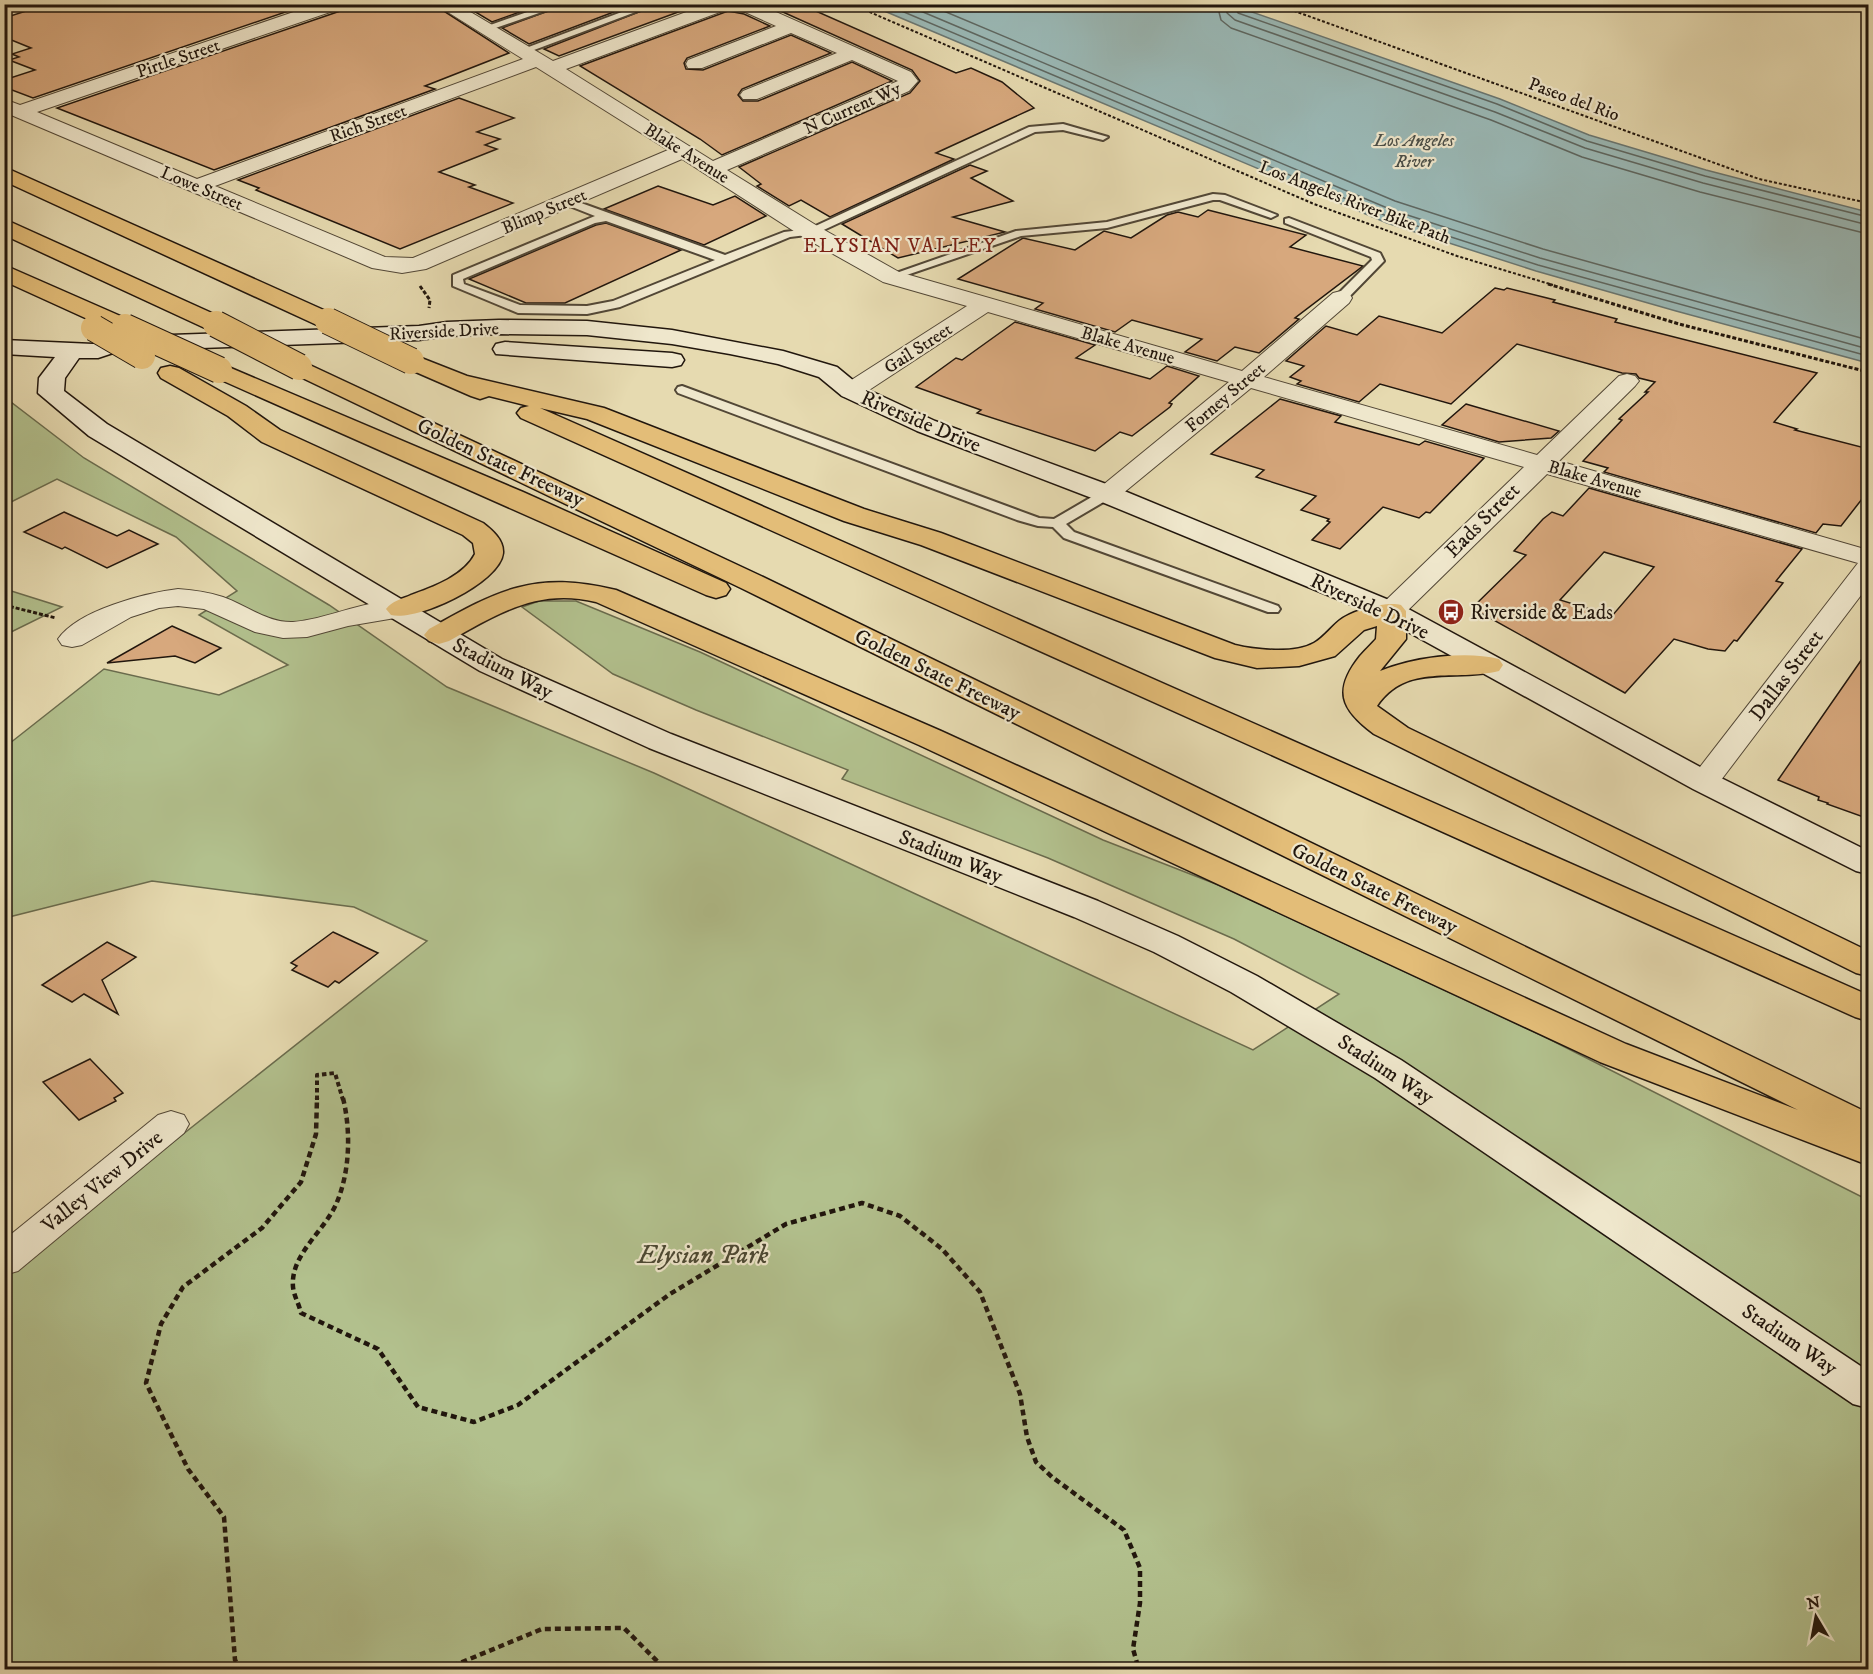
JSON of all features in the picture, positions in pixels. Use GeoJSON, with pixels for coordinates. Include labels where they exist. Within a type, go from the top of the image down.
{"type":"FeatureCollection","features":[{"type":"Feature","properties":{"kind":"highway"},"geometry":{"type":"LineString","coordinates":[[4,173],[328,321],[415,347],[460,382],[1869,1009]]}},
{"type":"Feature","properties":{"kind":"highway","name":"Golden State Freeway"},"geometry":{"type":"LineString","coordinates":[[4,226],[216,324],[751,582],[1869,1129]]}},
{"type":"Feature","properties":{"kind":"highway"},"geometry":{"type":"LineString","coordinates":[[4,272],[774,616],[946,679]]}},
{"type":"Feature","properties":{"kind":"highway"},"geometry":{"type":"LineString","coordinates":[[4,283],[89,343],[170,373],[237,411],[271,436],[473,529],[487,542],[489,551],[484,562],[472,575],[437,596],[401,609]]}},
{"type":"Feature","properties":{"kind":"highway"},"geometry":{"type":"LineString","coordinates":[[460,382],[595,413],[854,514],[931,539],[1226,652],[1257,659],[1299,657],[1324,650],[1354,624],[1391,611],[1390,640],[1359,676],[1355,692],[1362,706],[1376,722],[1397,735],[1869,965]]}},
{"type":"Feature","properties":{"kind":"highway"},"geometry":{"type":"LineString","coordinates":[[439,635],[503,600],[529,591],[558,588],[585,589],[606,596],[930,738],[1613,1053],[1869,1152]]}},
{"type":"Feature","properties":{"kind":"highway"},"geometry":{"type":"LineString","coordinates":[[1362,706],[1377,685],[1392,676],[1433,668],[1488,665]]}},
{"type":"Feature","properties":{"kind":"main road","name":"Riverside Drive"},"geometry":{"type":"LineString","coordinates":[[4,347],[89,343],[415,347],[447,329],[587,328],[672,337],[783,358],[828,372],[851,391],[926,426],[1107,494],[1391,611],[1704,782],[1869,864]]}},
{"type":"Feature","properties":{"kind":"main road","name":"Riverside Drive"},"geometry":{"type":"LineString","coordinates":[[89,343],[111,360],[441,349],[574,352],[658,358],[722,367],[799,387],[851,391]]}},
{"type":"Feature","properties":{"kind":"main road","name":"Stadium Way"},"geometry":{"type":"LineString","coordinates":[[89,343],[52,378],[51,393],[72,410],[142,457],[401,609],[439,635],[491,665],[617,722],[1086,909],[1166,944],[1244,984],[1388,1069],[1869,1392]]}},
{"type":"Feature","properties":{"kind":"street","name":"Pirtle Street"},"geometry":{"type":"LineString","coordinates":[[12,108],[336,4]]}},
{"type":"Feature","properties":{"kind":"street","name":"Blake Avenue"},"geometry":{"type":"LineString","coordinates":[[444,4],[811,232],[891,277],[1869,558]]}},
{"type":"Feature","properties":{"kind":"street","name":"N Current Wy"},"geometry":{"type":"LineString","coordinates":[[537,60],[725,5],[749,7],[904,76],[908,81],[906,85],[713,169]]}},
{"type":"Feature","properties":{"kind":"street"},"geometry":{"type":"LineString","coordinates":[[695,64],[792,26]]}},
{"type":"Feature","properties":{"kind":"street"},"geometry":{"type":"LineString","coordinates":[[750,95],[853,53]]}},
{"type":"Feature","properties":{"kind":"street","name":"Rich Street"},"geometry":{"type":"LineString","coordinates":[[198,186],[537,60]]}},
{"type":"Feature","properties":{"kind":"street","name":"Lowe Street"},"geometry":{"type":"LineString","coordinates":[[12,108],[380,263],[402,266]]}},
{"type":"Feature","properties":{"kind":"street","name":"Blimp Street"},"geometry":{"type":"LineString","coordinates":[[402,266],[418,264],[684,151]]}},
{"type":"Feature","properties":{"kind":"street","name":"Forney Street"},"geometry":{"type":"LineString","coordinates":[[1107,494],[1341,298]]}},
{"type":"Feature","properties":{"kind":"street","name":"Gail Street"},"geometry":{"type":"LineString","coordinates":[[851,391],[985,304]]}},
{"type":"Feature","properties":{"kind":"street","name":"Eads Street"},"geometry":{"type":"LineString","coordinates":[[1391,611],[1540,463],[1627,381]]}},
{"type":"Feature","properties":{"kind":"street","name":"Dallas Street"},"geometry":{"type":"LineString","coordinates":[[1704,782],[1869,568]]}},
{"type":"Feature","properties":{"kind":"street"},"geometry":{"type":"LineString","coordinates":[[80,633],[126,609],[175,598],[198,598],[268,626],[285,630],[309,628],[401,609]]}},
{"type":"Feature","properties":{"kind":"street","name":"Valley View Drive"},"geometry":{"type":"LineString","coordinates":[[4,1261],[171,1124]]}},
{"type":"Feature","properties":{"kind":"lane"},"geometry":{"type":"LineString","coordinates":[[484,29],[561,4]]}},
{"type":"Feature","properties":{"kind":"lane"},"geometry":{"type":"LineString","coordinates":[[537,60],[653,4]]}},
{"type":"Feature","properties":{"kind":"lane"},"geometry":{"type":"LineString","coordinates":[[608,217],[592,220],[457,277],[459,286],[518,309],[587,310],[616,304],[788,234],[811,232],[1033,129],[1063,127],[1103,137]]}},
{"type":"Feature","properties":{"kind":"lane"},"geometry":{"type":"LineString","coordinates":[[891,277],[1020,233],[1107,225],[1213,197],[1221,197],[1271,215]]}},
{"type":"Feature","properties":{"kind":"lane"},"geometry":{"type":"LineString","coordinates":[[566,201],[724,259]]}},
{"type":"Feature","properties":{"kind":"lane"},"geometry":{"type":"LineString","coordinates":[[1289,221],[1376,255],[1378,261],[1341,298]]}},
{"type":"Feature","properties":{"kind":"lane"},"geometry":{"type":"LineString","coordinates":[[681,390],[1038,522],[1057,523],[1107,494]]}},
{"type":"Feature","properties":{"kind":"lane"},"geometry":{"type":"LineString","coordinates":[[1057,523],[1069,535],[1273,609]]}},
{"type":"Feature","properties":{"kind":"path","name":"Los Angeles River Bike Path"},"geometry":{"type":"LineString","coordinates":[[850,4],[1314,204],[1457,256],[1679,324],[1869,372]]}},
{"type":"Feature","properties":{"kind":"path","name":"Paseo del Rio"},"geometry":{"type":"LineString","coordinates":[[1275,4],[1759,179],[1869,203]]}},
{"type":"Feature","properties":{"kind":"path"},"geometry":{"type":"LineString","coordinates":[[402,266],[405,278],[418,284],[430,300],[428,313],[415,347]]}},
{"type":"Feature","properties":{"kind":"path"},"geometry":{"type":"LineString","coordinates":[[4,605],[80,633]]}},
{"type":"Feature","properties":{"kind":"path"},"geometry":{"type":"LineString","coordinates":[[242,1670],[235,1660],[224,1517],[188,1468],[146,1383],[161,1324],[183,1287],[262,1228],[301,1182],[316,1134],[317,1075],[334,1073],[343,1090],[347,1116],[346,1161],[337,1203],[303,1252],[293,1283],[301,1313],[378,1349],[418,1407],[474,1422],[518,1405],[670,1294],[786,1224],[862,1203],[900,1216],[942,1249],[980,1292],[1020,1394],[1027,1437],[1036,1462],[1052,1477],[1124,1530],[1140,1568],[1140,1603],[1133,1649],[1139,1670]]}},
{"type":"Feature","properties":{"kind":"path"},"geometry":{"type":"LineString","coordinates":[[443,1670],[542,1629],[624,1628],[666,1670]]}},
{"type":"Feature","properties":{"kind":"green space","name":"Elysian Park"},"geometry":{"type":"Polygon","coordinates":[[[4,384],[11,402],[84,458],[329,605],[447,687],[654,773],[1253,1050],[1339,994],[1234,939],[1048,858],[842,779],[848,770],[696,710],[613,674],[522,607],[539,601],[576,601],[700,652],[1103,840],[1221,886],[1541,1035],[1868,1200],[1868,1669],[5,1669],[5,1275],[427,941],[354,907],[152,881],[5,918],[5,747],[104,669],[219,695],[288,665],[199,615],[237,591],[176,537],[57,479],[5,505],[4,384]]]}},
{"type":"Feature","properties":{"kind":"green space"},"geometry":{"type":"Polygon","coordinates":[[[5,589],[62,607],[5,635],[5,589]]]}},
{"type":"Feature","properties":{"kind":"water","name":"Los Angeles River"},"geometry":{"type":"Polygon","coordinates":[[[870,5],[1232,5],[1500,99],[1589,135],[1706,170],[1868,212],[1868,363],[1536,271],[1387,223],[870,5]]]}},
{"type":"Feature","properties":{"kind":"building"},"geometry":{"type":"Polygon","coordinates":[[[48,4],[309,4],[33,98],[4,87],[4,80],[35,70],[9,60],[19,57],[12,54],[31,48],[4,37],[4,18],[48,4]]]}},
{"type":"Feature","properties":{"kind":"building"},"geometry":{"type":"Polygon","coordinates":[[[347,4],[433,4],[509,53],[425,86],[435,89],[214,170],[57,108],[343,10],[347,4]]]}},
{"type":"Feature","properties":{"kind":"building"},"geometry":{"type":"Polygon","coordinates":[[[462,4],[542,4],[492,22],[462,4]]]}},
{"type":"Feature","properties":{"kind":"building"},"geometry":{"type":"Polygon","coordinates":[[[567,4],[635,4],[529,44],[502,28],[567,4]]]}},
{"type":"Feature","properties":{"kind":"building"},"geometry":{"type":"Polygon","coordinates":[[[659,4],[700,4],[559,56],[544,49],[659,4]]]}},
{"type":"Feature","properties":{"kind":"building"},"geometry":{"type":"Polygon","coordinates":[[[765,4],[800,4],[956,73],[971,68],[1002,82],[1034,108],[936,153],[954,159],[830,217],[801,200],[789,206],[757,186],[761,184],[739,167],[910,93],[920,81],[912,70],[765,4]]]}},
{"type":"Feature","properties":{"kind":"building"},"geometry":{"type":"Polygon","coordinates":[[[728,11],[744,14],[770,26],[687,58],[684,63],[686,69],[703,70],[791,35],[831,53],[742,89],[738,95],[743,101],[758,101],[852,62],[892,81],[722,155],[700,139],[580,66],[728,11]]]}},
{"type":"Feature","properties":{"kind":"building"},"geometry":{"type":"Polygon","coordinates":[[[459,98],[514,118],[477,132],[500,139],[485,145],[497,149],[439,172],[475,185],[469,187],[513,203],[400,249],[256,190],[259,188],[238,180],[459,98]]]}},
{"type":"Feature","properties":{"kind":"building"},"geometry":{"type":"Polygon","coordinates":[[[970,165],[987,171],[971,178],[1013,201],[953,217],[1005,232],[898,258],[842,224],[970,165]]]}},
{"type":"Feature","properties":{"kind":"building"},"geometry":{"type":"Polygon","coordinates":[[[658,186],[713,205],[735,196],[766,216],[704,245],[604,209],[658,186]]]}},
{"type":"Feature","properties":{"kind":"building"},"geometry":{"type":"Polygon","coordinates":[[[1208,210],[1306,235],[1290,247],[1363,266],[1295,318],[1299,319],[1259,353],[1235,347],[1217,361],[1185,352],[1202,339],[1132,320],[1115,332],[1035,309],[1043,303],[958,279],[1023,238],[1075,250],[1104,231],[1131,238],[1167,215],[1178,212],[1198,217],[1208,210]]]}},
{"type":"Feature","properties":{"kind":"building"},"geometry":{"type":"Polygon","coordinates":[[[606,223],[681,250],[565,303],[526,303],[469,279],[596,225],[606,223]]]}},
{"type":"Feature","properties":{"kind":"building"},"geometry":{"type":"Polygon","coordinates":[[[1495,288],[1504,290],[1507,288],[1555,300],[1553,302],[1617,319],[1615,322],[1817,373],[1774,422],[1797,429],[1795,430],[1869,449],[1869,490],[1841,526],[1823,524],[1816,533],[1604,472],[1608,468],[1583,461],[1655,382],[1639,378],[1636,374],[1622,373],[1517,344],[1451,404],[1380,384],[1359,402],[1297,384],[1301,381],[1290,377],[1304,366],[1286,361],[1326,326],[1357,335],[1379,316],[1442,333],[1495,288]]]}},
{"type":"Feature","properties":{"kind":"building"},"geometry":{"type":"Polygon","coordinates":[[[1015,322],[1095,345],[1076,358],[1150,379],[1167,366],[1199,376],[1169,403],[1172,404],[1170,407],[1132,436],[1120,432],[1095,451],[977,413],[981,410],[916,387],[956,358],[962,360],[1015,322]]]}},
{"type":"Feature","properties":{"kind":"building"},"geometry":{"type":"Polygon","coordinates":[[[1280,399],[1341,416],[1335,422],[1419,445],[1425,441],[1484,458],[1430,513],[1426,512],[1419,518],[1383,507],[1340,549],[1312,540],[1330,522],[1327,521],[1329,519],[1301,510],[1316,496],[1256,477],[1264,470],[1211,454],[1280,399]]]}},
{"type":"Feature","properties":{"kind":"building"},"geometry":{"type":"Polygon","coordinates":[[[1466,404],[1559,431],[1551,438],[1499,442],[1442,425],[1466,404]]]}},
{"type":"Feature","properties":{"kind":"building"},"geometry":{"type":"Polygon","coordinates":[[[1589,488],[1802,549],[1776,581],[1783,583],[1737,641],[1734,640],[1725,651],[1708,649],[1674,639],[1625,693],[1472,608],[1526,555],[1514,551],[1543,519],[1552,512],[1563,516],[1589,488]],[[1604,552],[1560,600],[1612,616],[1654,567],[1604,552]]]}},
{"type":"Feature","properties":{"kind":"building"},"geometry":{"type":"Polygon","coordinates":[[[64,512],[117,536],[129,530],[158,544],[107,568],[65,547],[62,549],[24,532],[64,512]]]}},
{"type":"Feature","properties":{"kind":"building"},"geometry":{"type":"Polygon","coordinates":[[[172,626],[221,648],[195,663],[175,656],[107,663],[172,626]]]}},
{"type":"Feature","properties":{"kind":"building"},"geometry":{"type":"Polygon","coordinates":[[[1869,649],[1869,819],[1827,804],[1818,800],[1819,797],[1778,780],[1869,649]]]}},
{"type":"Feature","properties":{"kind":"building"},"geometry":{"type":"Polygon","coordinates":[[[333,932],[378,953],[339,983],[335,981],[328,987],[292,970],[297,966],[291,963],[333,932]]]}},
{"type":"Feature","properties":{"kind":"building"},"geometry":{"type":"Polygon","coordinates":[[[107,942],[136,957],[102,980],[118,1014],[84,994],[72,1002],[42,985],[107,942]]]}},
{"type":"Feature","properties":{"kind":"building"},"geometry":{"type":"Polygon","coordinates":[[[90,1059],[123,1093],[114,1098],[116,1101],[79,1120],[43,1082],[90,1059]]]}},
{"type":"Feature","properties":{"kind":"place","name":"Riverside & Eads"},"geometry":{"type":"Point","coordinates":[1451,612]}},
{"type":"Feature","properties":{"kind":"district","name":"ELYSIAN VALLEY"},"geometry":{"type":"Point","coordinates":[900,245]}}]}
